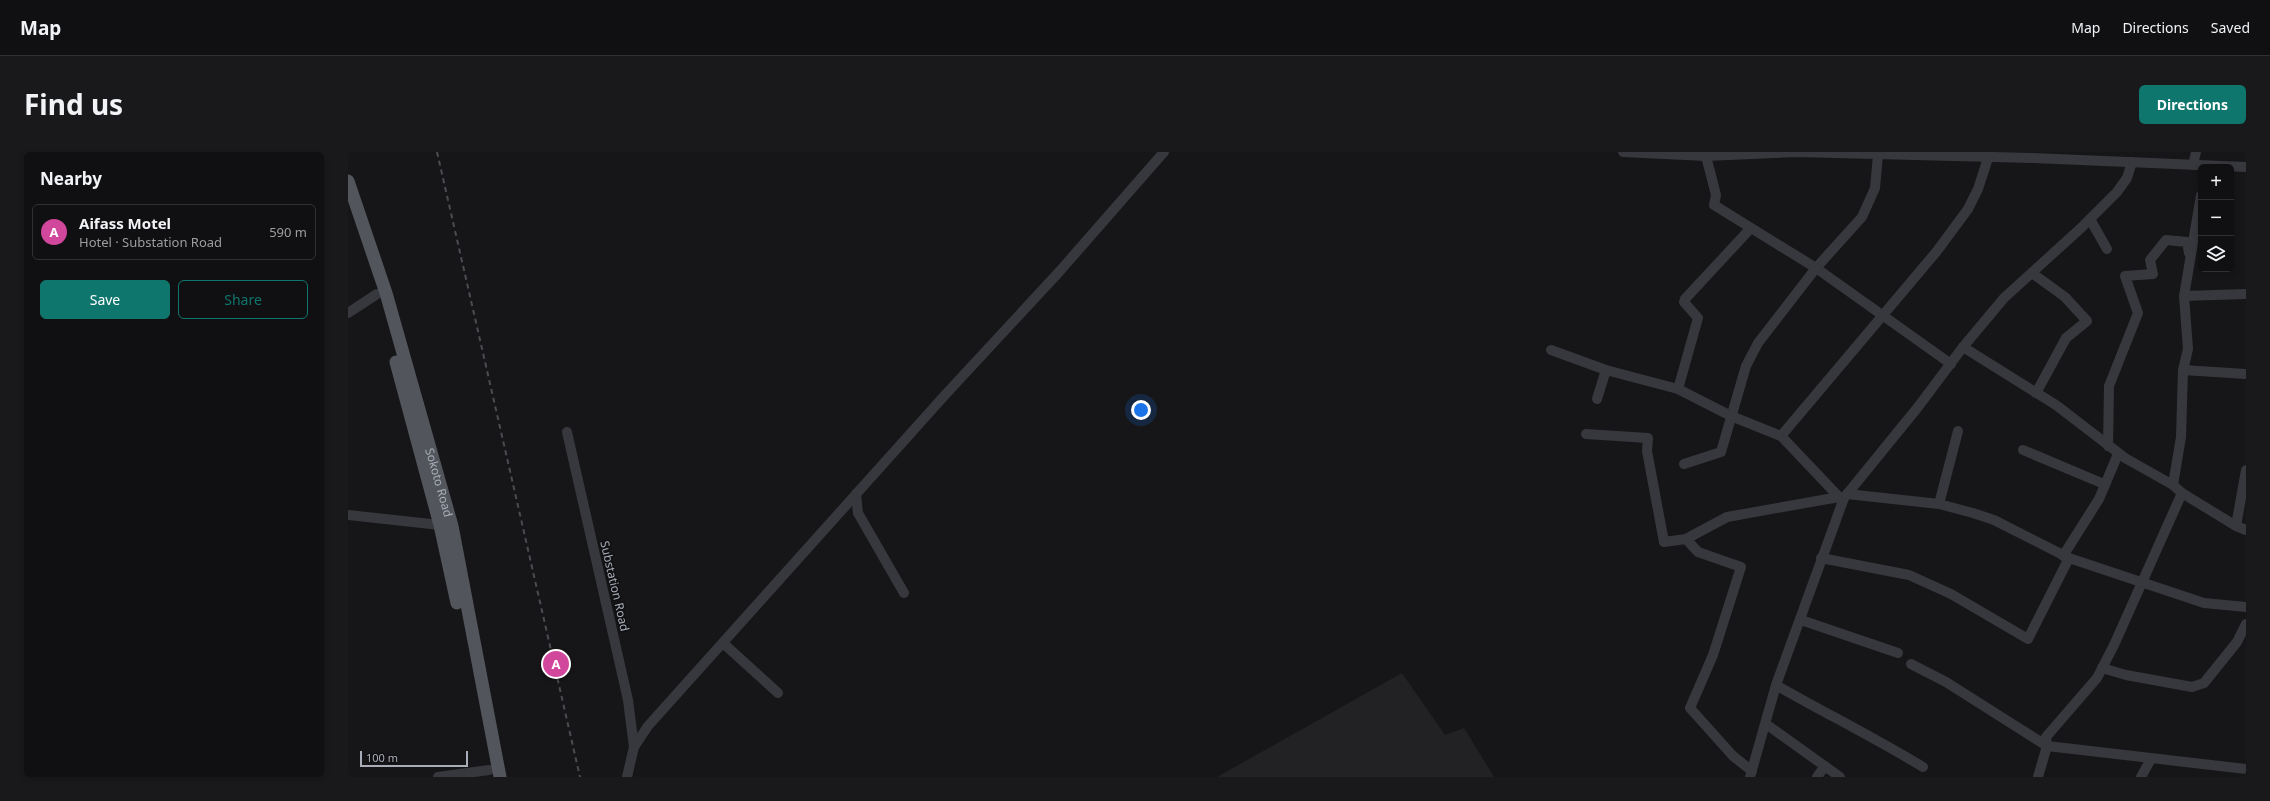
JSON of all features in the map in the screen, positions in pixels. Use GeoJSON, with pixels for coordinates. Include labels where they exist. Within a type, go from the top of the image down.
{"type":"FeatureCollection","features":[{"type":"Feature","properties":{"kind":"main road","name":"Sokoto Road"},"geometry":{"type":"LineString","coordinates":[[348,181],[386,293],[452,526],[493,774]]}},
{"type":"Feature","properties":{"kind":"main road","name":"Sokoto Road"},"geometry":{"type":"LineString","coordinates":[[348,210],[378,294],[440,525],[493,774]]}},
{"type":"Feature","properties":{"kind":"street"},"geometry":{"type":"LineString","coordinates":[[627,777],[634,747],[648,726],[856,494],[1060,272],[1164,152]]}},
{"type":"Feature","properties":{"kind":"street"},"geometry":{"type":"LineString","coordinates":[[1623,152],[1706,156],[1796,152],[1859,153],[1878,155],[1954,154],[1988,158],[2033,155],[2198,165]]}},
{"type":"Feature","properties":{"kind":"street"},"geometry":{"type":"LineString","coordinates":[[2193,165],[2196,152]]}},
{"type":"Feature","properties":{"kind":"street"},"geometry":{"type":"LineString","coordinates":[[1684,464],[1721,452],[1746,366],[1758,344],[1816,268],[1862,217],[1876,188],[1878,155]]}},
{"type":"Feature","properties":{"kind":"street"},"geometry":{"type":"LineString","coordinates":[[1706,156],[1716,195],[1714,205],[1750,229],[1816,268],[1951,364]]}},
{"type":"Feature","properties":{"kind":"street"},"geometry":{"type":"LineString","coordinates":[[1781,436],[1910,285],[1968,209],[1978,190],[1988,158]]}},
{"type":"Feature","properties":{"kind":"street"},"geometry":{"type":"LineString","coordinates":[[1686,539],[1698,552],[1741,568],[1713,655],[1690,708],[1751,774],[1776,685],[1801,620],[1843,497],[1951,364],[1962,347],[2004,298],[2090,220],[2117,192],[2127,178],[2132,162]]}},
{"type":"Feature","properties":{"kind":"street"},"geometry":{"type":"LineString","coordinates":[[2234,167],[2246,167]]}},
{"type":"Feature","properties":{"kind":"street"},"geometry":{"type":"LineString","coordinates":[[2173,485],[2181,437],[2183,370],[2188,349],[2184,296],[2200,200]]}},
{"type":"Feature","properties":{"kind":"street"},"geometry":{"type":"LineString","coordinates":[[2090,220],[2107,249]]}},
{"type":"Feature","properties":{"kind":"street"},"geometry":{"type":"LineString","coordinates":[[1678,389],[1698,318],[1684,302],[1685,299],[1750,229]]}},
{"type":"Feature","properties":{"kind":"street"},"geometry":{"type":"LineString","coordinates":[[2108,446],[2108,386],[2138,313],[2125,276],[2153,274],[2150,260],[2166,240],[2187,242],[2190,261]]}},
{"type":"Feature","properties":{"kind":"street"},"geometry":{"type":"LineString","coordinates":[[2032,273],[2064,297],[2087,321],[2066,338],[2036,393]]}},
{"type":"Feature","properties":{"kind":"street"},"geometry":{"type":"LineString","coordinates":[[348,313],[378,294]]}},
{"type":"Feature","properties":{"kind":"street"},"geometry":{"type":"LineString","coordinates":[[2184,296],[2246,294]]}},
{"type":"Feature","properties":{"kind":"street"},"geometry":{"type":"LineString","coordinates":[[1962,347],[2056,405],[2118,454],[2173,485],[2182,493],[2241,528],[2246,470]]}},
{"type":"Feature","properties":{"kind":"street"},"geometry":{"type":"LineString","coordinates":[[1551,350],[1606,370],[1678,389],[1731,416],[1781,436],[1843,497]]}},
{"type":"Feature","properties":{"kind":"street"},"geometry":{"type":"LineString","coordinates":[[1597,399],[1606,370]]}},
{"type":"Feature","properties":{"kind":"street"},"geometry":{"type":"LineString","coordinates":[[2183,370],[2246,374]]}},
{"type":"Feature","properties":{"kind":"street"},"geometry":{"type":"LineString","coordinates":[[1939,504],[1958,431]]}},
{"type":"Feature","properties":{"kind":"street","name":"Substation Road"},"geometry":{"type":"LineString","coordinates":[[567,432],[628,700],[634,747]]}},
{"type":"Feature","properties":{"kind":"street"},"geometry":{"type":"LineString","coordinates":[[1586,434],[1648,438],[1647,451],[1664,542],[1686,539],[1727,518],[1843,497],[1939,504],[1994,520],[2066,557],[2142,583],[2204,603],[2246,607]]}},
{"type":"Feature","properties":{"kind":"street"},"geometry":{"type":"LineString","coordinates":[[2024,450],[2104,484]]}},
{"type":"Feature","properties":{"kind":"street"},"geometry":{"type":"LineString","coordinates":[[1822,558],[1909,575],[1951,594],[2028,639],[2066,557],[2099,499],[2104,484],[2118,454]]}},
{"type":"Feature","properties":{"kind":"street"},"geometry":{"type":"LineString","coordinates":[[2038,777],[2047,746],[2046,737],[2097,678],[2142,583],[2182,493]]}},
{"type":"Feature","properties":{"kind":"street"},"geometry":{"type":"LineString","coordinates":[[856,494],[858,514],[904,593]]}},
{"type":"Feature","properties":{"kind":"street"},"geometry":{"type":"LineString","coordinates":[[839,513],[858,514]]}},
{"type":"Feature","properties":{"kind":"street"},"geometry":{"type":"LineString","coordinates":[[348,515],[440,525]]}},
{"type":"Feature","properties":{"kind":"street"},"geometry":{"type":"LineString","coordinates":[[1801,620],[1898,653]]}},
{"type":"Feature","properties":{"kind":"street"},"geometry":{"type":"LineString","coordinates":[[2102,668],[2133,676],[2192,687],[2199,686],[2204,683],[2236,642],[2246,624]]}},
{"type":"Feature","properties":{"kind":"street"},"geometry":{"type":"LineString","coordinates":[[722,644],[778,693]]}},
{"type":"Feature","properties":{"kind":"street"},"geometry":{"type":"LineString","coordinates":[[1911,664],[1975,700],[2047,746],[2246,769]]}},
{"type":"Feature","properties":{"kind":"street"},"geometry":{"type":"LineString","coordinates":[[1776,685],[1840,722],[1873,736],[1923,767]]}},
{"type":"Feature","properties":{"kind":"street"},"geometry":{"type":"LineString","coordinates":[[1766,724],[1840,777]]}},
{"type":"Feature","properties":{"kind":"street"},"geometry":{"type":"LineString","coordinates":[[2141,777],[2151,759]]}},
{"type":"Feature","properties":{"kind":"street"},"geometry":{"type":"LineString","coordinates":[[1817,777],[1826,766]]}},
{"type":"Feature","properties":{"kind":"street"},"geometry":{"type":"LineString","coordinates":[[438,777],[493,774]]}},
{"type":"Feature","properties":{"kind":"shaded area"},"geometry":{"type":"Polygon","coordinates":[[[1402,673],[1445,735],[1464,728],[1494,777],[1217,777],[1402,673]]]}},
{"type":"Feature","properties":{"kind":"railway"},"geometry":{"type":"LineString","coordinates":[[437,152],[580,777]]}},
{"type":"Feature","properties":{"kind":"place","name":"Aifass Motel"},"geometry":{"type":"Point","coordinates":[556,664]}}]}
